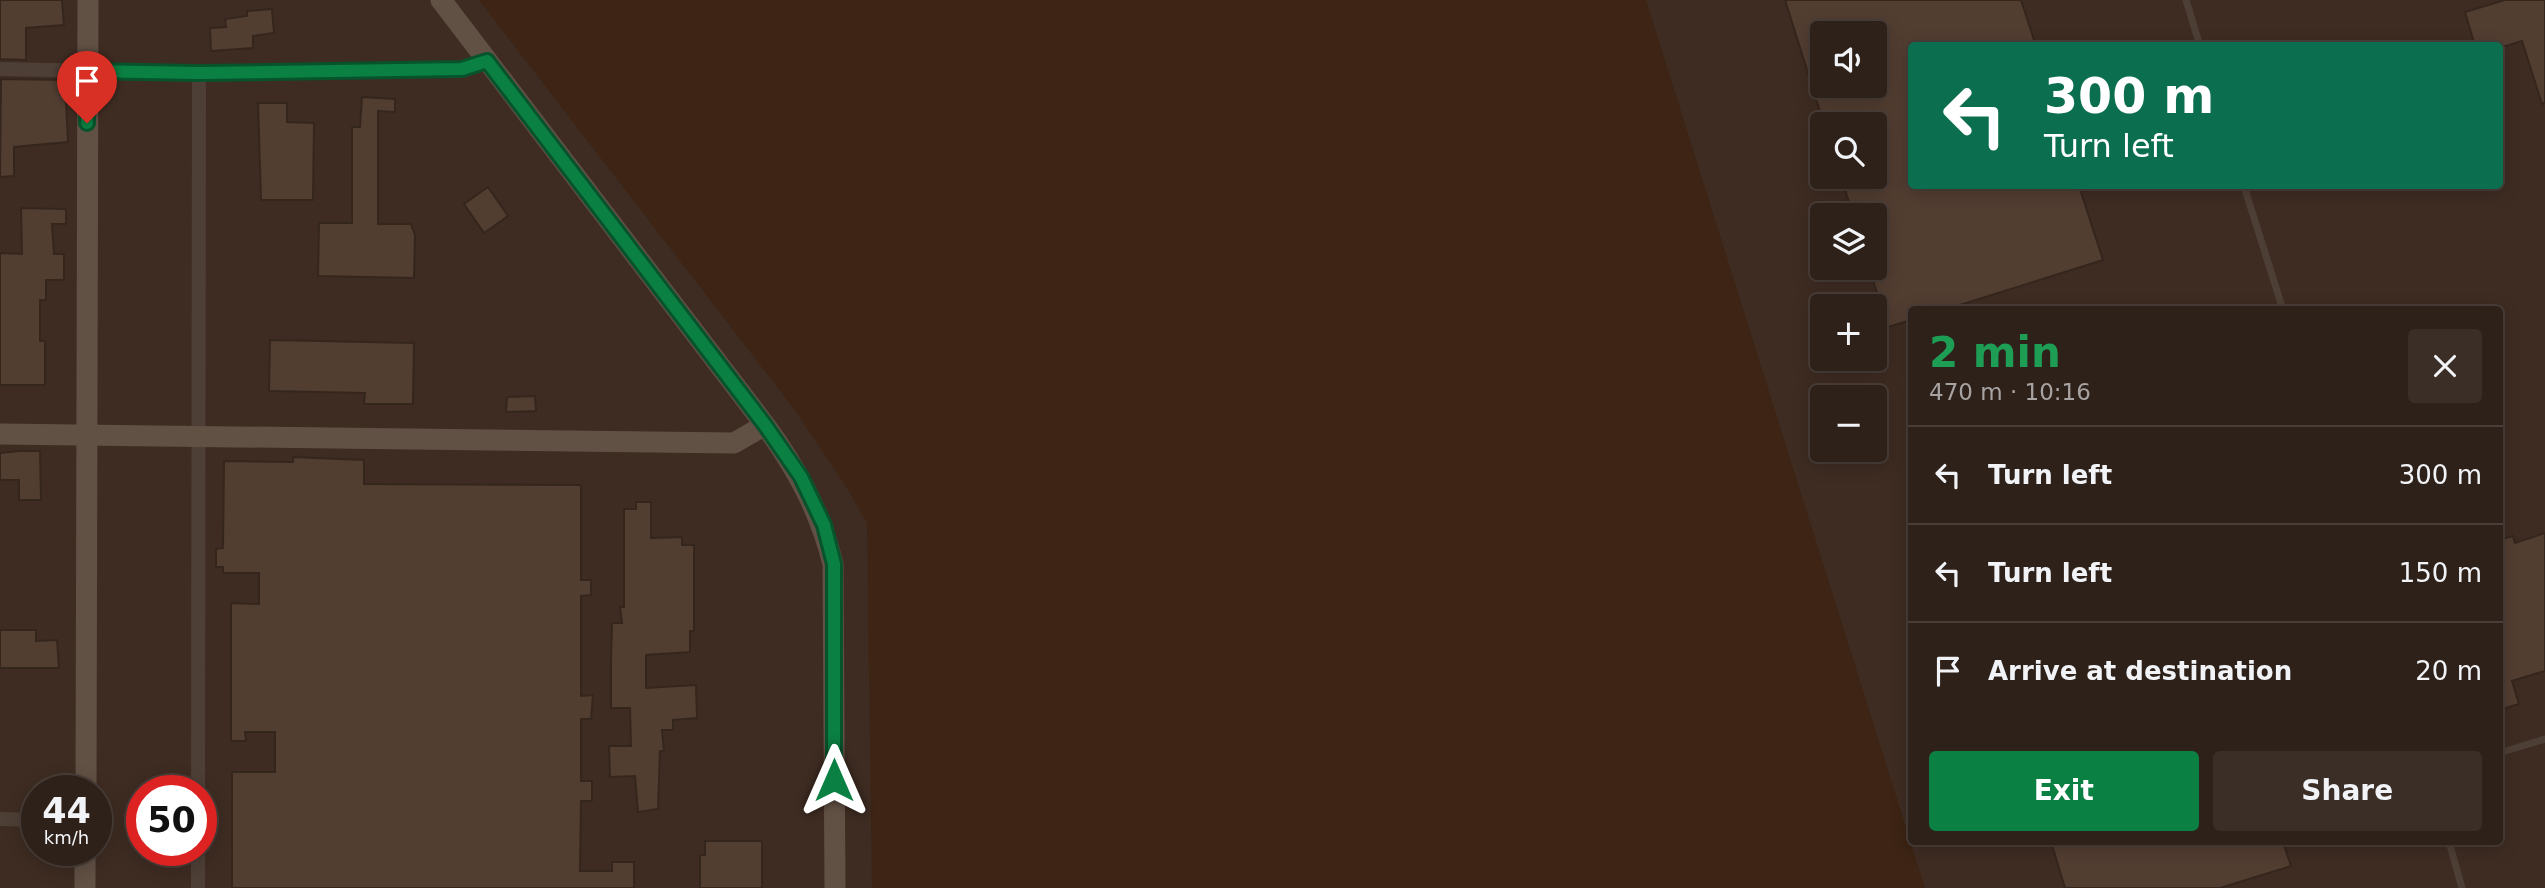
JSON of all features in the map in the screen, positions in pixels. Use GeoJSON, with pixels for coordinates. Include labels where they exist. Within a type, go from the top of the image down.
{"type":"FeatureCollection","features":[{"type":"Feature","properties":{"kind":"street"},"geometry":{"type":"LineString","coordinates":[[86,775],[88,0]]}},
{"type":"Feature","properties":{"kind":"street"},"geometry":{"type":"LineString","coordinates":[[441,0],[765,425],[801,477],[824,525],[834,564],[835,888]]}},
{"type":"Feature","properties":{"kind":"street"},"geometry":{"type":"LineString","coordinates":[[0,69],[199,73],[462,69],[487,61]]}},
{"type":"Feature","properties":{"kind":"street"},"geometry":{"type":"LineString","coordinates":[[198,775],[199,73]]}},
{"type":"Feature","properties":{"kind":"street"},"geometry":{"type":"LineString","coordinates":[[0,434],[734,443],[765,425]]}},
{"type":"Feature","properties":{"kind":"street"},"geometry":{"type":"LineString","coordinates":[[0,819],[21,820]]}},
{"type":"Feature","properties":{"kind":"street"},"geometry":{"type":"LineString","coordinates":[[85,866],[85,888]]}},
{"type":"Feature","properties":{"kind":"street"},"geometry":{"type":"LineString","coordinates":[[198,866],[198,888]]}},
{"type":"Feature","properties":{"kind":"lane"},"geometry":{"type":"LineString","coordinates":[[2186,0],[2199,42]]}},
{"type":"Feature","properties":{"kind":"lane"},"geometry":{"type":"LineString","coordinates":[[2245,189],[2282,306]]}},
{"type":"Feature","properties":{"kind":"lane"},"geometry":{"type":"LineString","coordinates":[[2503,753],[2545,739]]}},
{"type":"Feature","properties":{"kind":"lane"},"geometry":{"type":"LineString","coordinates":[[2450,845],[2462,888]]}},
{"type":"Feature","properties":{"kind":"shaded area"},"geometry":{"type":"Polygon","coordinates":[[[479,0],[1646,0],[1908,834],[1908,845],[1911,845],[1925,888],[872,888],[867,523],[844,483],[791,405],[479,0]]]}},
{"type":"Feature","properties":{"kind":"building"},"geometry":{"type":"Polygon","coordinates":[[[0,0],[62,0],[64,25],[26,28],[26,60],[0,59],[0,0]]]}},
{"type":"Feature","properties":{"kind":"building"},"geometry":{"type":"Polygon","coordinates":[[[1785,0],[2021,0],[2035,42],[1908,42],[1908,189],[2080,189],[2103,260],[1957,306],[1908,306],[1908,321],[1888,327],[1887,294],[1877,294],[1873,280],[1887,280],[1887,203],[1849,203],[1845,189],[1887,189],[1887,112],[1820,112],[1816,98],[1887,98],[1887,21],[1810,21],[1810,79],[1785,0]]]}},
{"type":"Feature","properties":{"kind":"building"},"geometry":{"type":"Polygon","coordinates":[[[2505,0],[2545,0],[2545,103],[2542,104],[2522,41],[2506,46],[2503,46],[2503,42],[2474,42],[2465,12],[2505,0]]]}},
{"type":"Feature","properties":{"kind":"building"},"geometry":{"type":"Polygon","coordinates":[[[272,9],[274,33],[253,36],[253,48],[211,51],[210,28],[226,27],[225,19],[247,16],[247,11],[272,9]]]}},
{"type":"Feature","properties":{"kind":"building"},"geometry":{"type":"Polygon","coordinates":[[[1,79],[65,80],[68,142],[14,147],[14,176],[0,177],[1,79]]]}},
{"type":"Feature","properties":{"kind":"building"},"geometry":{"type":"Polygon","coordinates":[[[362,97],[395,99],[395,112],[378,111],[378,224],[411,224],[415,235],[414,278],[318,276],[319,223],[352,223],[352,127],[360,127],[362,97]]]}},
{"type":"Feature","properties":{"kind":"building"},"geometry":{"type":"Polygon","coordinates":[[[258,103],[287,103],[287,122],[314,123],[313,200],[261,200],[258,103]]]}},
{"type":"Feature","properties":{"kind":"building"},"geometry":{"type":"Polygon","coordinates":[[[488,187],[508,216],[484,233],[464,204],[488,187]]]}},
{"type":"Feature","properties":{"kind":"building"},"geometry":{"type":"Polygon","coordinates":[[[21,208],[66,209],[66,224],[52,224],[54,254],[64,254],[64,280],[46,280],[46,300],[40,300],[40,341],[45,341],[45,385],[0,385],[0,253],[22,254],[21,208]]]}},
{"type":"Feature","properties":{"kind":"building"},"geometry":{"type":"Polygon","coordinates":[[[270,340],[414,343],[413,404],[364,404],[365,393],[269,391],[270,340]]]}},
{"type":"Feature","properties":{"kind":"building"},"geometry":{"type":"Polygon","coordinates":[[[535,396],[536,411],[506,412],[507,397],[535,396]]]}},
{"type":"Feature","properties":{"kind":"building"},"geometry":{"type":"Polygon","coordinates":[[[40,451],[41,500],[19,500],[19,480],[0,480],[0,453],[40,451]]]}},
{"type":"Feature","properties":{"kind":"building"},"geometry":{"type":"Polygon","coordinates":[[[293,457],[364,460],[364,484],[581,485],[581,580],[591,580],[591,595],[581,596],[581,696],[593,695],[591,719],[581,719],[581,781],[592,781],[592,801],[581,801],[580,871],[612,871],[612,862],[634,862],[634,888],[232,888],[232,772],[275,772],[275,732],[245,732],[246,741],[231,741],[231,603],[259,604],[259,573],[223,573],[223,567],[216,567],[216,549],[223,548],[224,461],[293,462],[293,457]]]}},
{"type":"Feature","properties":{"kind":"building"},"geometry":{"type":"Polygon","coordinates":[[[636,502],[651,502],[651,538],[682,537],[682,545],[694,545],[694,631],[690,631],[690,652],[646,655],[646,688],[696,685],[697,718],[673,720],[673,730],[662,730],[664,751],[660,751],[658,809],[638,812],[635,776],[610,777],[609,746],[631,746],[630,708],[611,708],[611,662],[612,623],[622,623],[620,607],[624,607],[624,509],[636,509],[636,502]]]}},
{"type":"Feature","properties":{"kind":"building"},"geometry":{"type":"Polygon","coordinates":[[[2545,533],[2545,671],[2512,681],[2519,704],[2503,709],[2503,539],[2513,536],[2515,543],[2545,533]]]}},
{"type":"Feature","properties":{"kind":"building"},"geometry":{"type":"Polygon","coordinates":[[[0,630],[36,630],[36,641],[57,640],[59,668],[0,668],[0,630]]]}},
{"type":"Feature","properties":{"kind":"building"},"geometry":{"type":"Polygon","coordinates":[[[705,841],[762,841],[762,888],[700,888],[700,855],[705,855],[705,841]]]}},
{"type":"Feature","properties":{"kind":"building"},"geometry":{"type":"Polygon","coordinates":[[[2052,845],[2284,845],[2291,866],[2220,888],[2065,888],[2052,845]]]}},
{"type":"Feature","properties":{"kind":"route"},"geometry":{"type":"LineString","coordinates":[[87,123],[87,71],[199,73],[462,69],[487,61],[765,425],[801,477],[824,525],[834,564],[834,780]]}}]}
